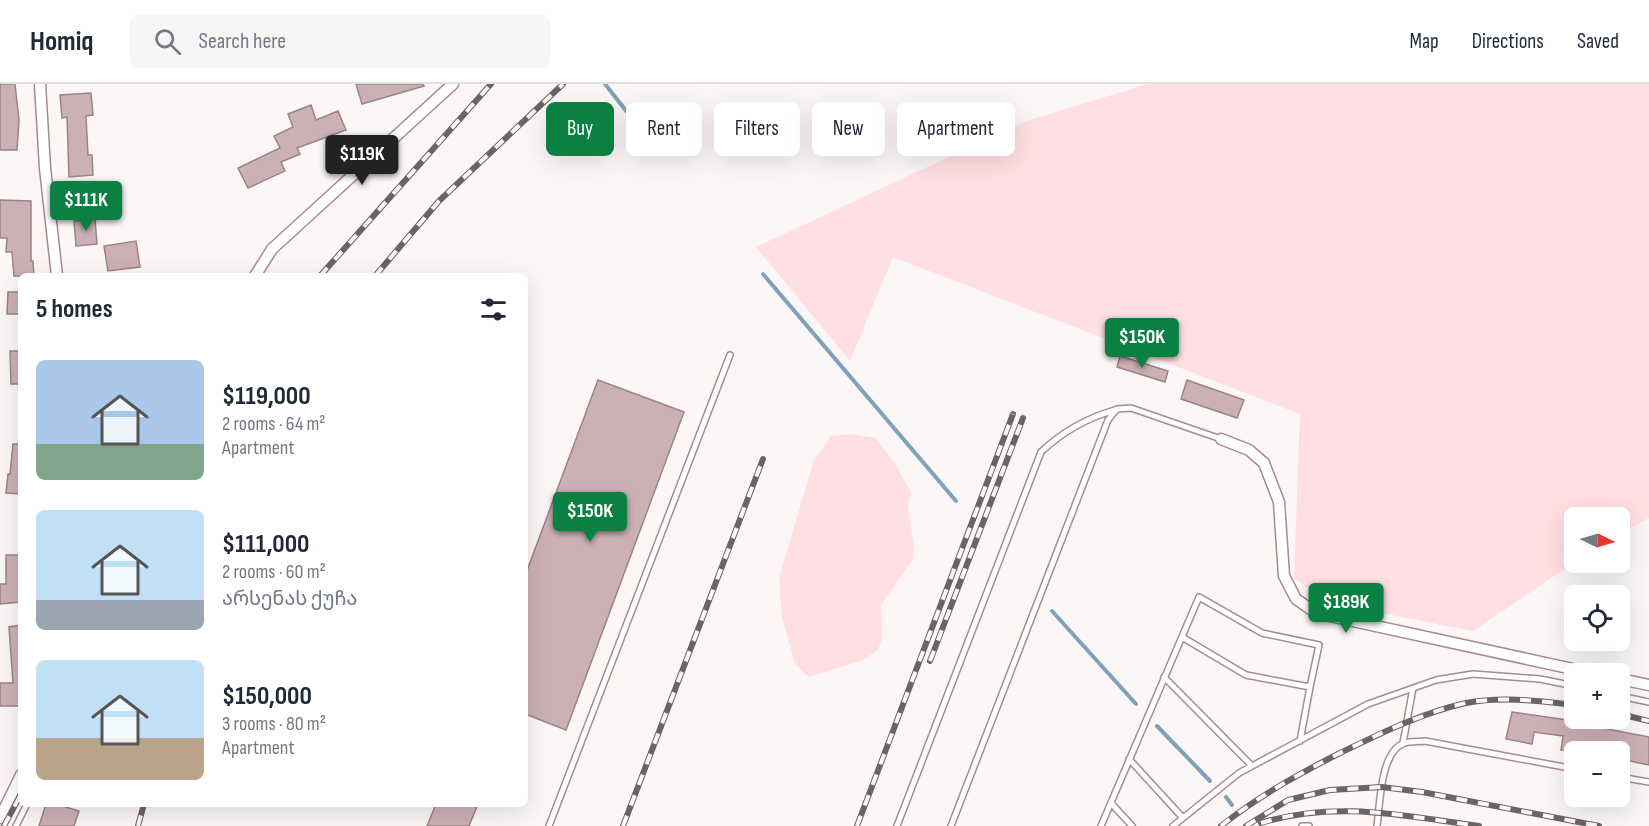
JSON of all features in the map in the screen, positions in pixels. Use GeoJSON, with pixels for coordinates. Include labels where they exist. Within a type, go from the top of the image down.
{"type":"FeatureCollection","features":[{"type":"Feature","properties":{"kind":"street"},"geometry":{"type":"LineString","coordinates":[[40,84],[45,168],[57,273]]}},
{"type":"Feature","properties":{"kind":"street"},"geometry":{"type":"LineString","coordinates":[[257,273],[272,249],[453,84]]}},
{"type":"Feature","properties":{"kind":"street"},"geometry":{"type":"LineString","coordinates":[[1221,439],[1249,450],[1264,463],[1279,502],[1284,576],[1296,600],[1316,613],[1564,667]]}},
{"type":"Feature","properties":{"kind":"street"},"geometry":{"type":"LineString","coordinates":[[1630,681],[1649,685]]}},
{"type":"Feature","properties":{"kind":"street"},"geometry":{"type":"LineString","coordinates":[[0,818],[18,782]]}},
{"type":"Feature","properties":{"kind":"lane"},"geometry":{"type":"LineString","coordinates":[[549,826],[730,355]]}},
{"type":"Feature","properties":{"kind":"lane"},"geometry":{"type":"LineString","coordinates":[[897,826],[1041,452],[1057,436],[1102,413],[1117,409],[1131,408],[1221,439]]}},
{"type":"Feature","properties":{"kind":"lane"},"geometry":{"type":"LineString","coordinates":[[951,826],[1108,420],[1117,409]]}},
{"type":"Feature","properties":{"kind":"lane"},"geometry":{"type":"LineString","coordinates":[[1101,826],[1199,597],[1262,633],[1319,645],[1300,741]]}},
{"type":"Feature","properties":{"kind":"lane"},"geometry":{"type":"LineString","coordinates":[[1182,637],[1246,675],[1310,687]]}},
{"type":"Feature","properties":{"kind":"lane"},"geometry":{"type":"LineString","coordinates":[[1173,826],[1239,773],[1368,704],[1436,680],[1473,674],[1540,679],[1564,684]]}},
{"type":"Feature","properties":{"kind":"lane"},"geometry":{"type":"LineString","coordinates":[[1164,677],[1252,766]]}},
{"type":"Feature","properties":{"kind":"lane"},"geometry":{"type":"LineString","coordinates":[[1404,743],[1413,688]]}},
{"type":"Feature","properties":{"kind":"lane"},"geometry":{"type":"LineString","coordinates":[[1630,698],[1649,702]]}},
{"type":"Feature","properties":{"kind":"lane"},"geometry":{"type":"LineString","coordinates":[[1377,826],[1385,767],[1391,754],[1404,743],[1425,741],[1564,767]]}},
{"type":"Feature","properties":{"kind":"lane"},"geometry":{"type":"LineString","coordinates":[[1130,759],[1183,818]]}},
{"type":"Feature","properties":{"kind":"lane"},"geometry":{"type":"LineString","coordinates":[[1630,779],[1649,782]]}},
{"type":"Feature","properties":{"kind":"lane"},"geometry":{"type":"LineString","coordinates":[[1111,803],[1132,826]]}},
{"type":"Feature","properties":{"kind":"lane"},"geometry":{"type":"LineString","coordinates":[[16,826],[26,807]]}},
{"type":"Feature","properties":{"kind":"lane"},"geometry":{"type":"LineString","coordinates":[[1302,826],[1309,826]]}},
{"type":"Feature","properties":{"kind":"shaded area"},"geometry":{"type":"Polygon","coordinates":[[[1148,84],[1649,84],[1649,518],[1630,528],[1630,507],[1564,507],[1564,569],[1473,631],[1326,602],[1294,578],[1300,414],[893,257],[850,361],[756,247],[951,156],[1015,156],[1015,126],[1148,84]]]}},
{"type":"Feature","properties":{"kind":"shaded area"},"geometry":{"type":"Polygon","coordinates":[[[851,434],[875,438],[895,463],[911,493],[908,507],[914,547],[913,559],[881,605],[882,639],[878,650],[863,660],[809,677],[795,664],[782,617],[779,578],[814,460],[831,436],[851,434]]]}},
{"type":"Feature","properties":{"kind":"building"},"geometry":{"type":"Polygon","coordinates":[[[0,84],[15,84],[19,120],[17,150],[0,150],[0,84]]]}},
{"type":"Feature","properties":{"kind":"building"},"geometry":{"type":"Polygon","coordinates":[[[356,84],[423,84],[424,86],[362,104],[356,84]]]}},
{"type":"Feature","properties":{"kind":"building"},"geometry":{"type":"Polygon","coordinates":[[[91,93],[93,115],[86,116],[88,155],[92,155],[93,175],[69,177],[67,117],[62,118],[60,95],[91,93]]]}},
{"type":"Feature","properties":{"kind":"building"},"geometry":{"type":"Polygon","coordinates":[[[311,105],[316,120],[338,111],[346,130],[297,148],[300,154],[281,162],[285,171],[248,188],[238,168],[280,148],[274,136],[293,127],[288,114],[311,105]]]}},
{"type":"Feature","properties":{"kind":"building"},"geometry":{"type":"Polygon","coordinates":[[[0,200],[31,201],[31,261],[33,261],[34,273],[18,273],[18,276],[14,276],[12,252],[6,252],[7,238],[0,238],[0,200]]]}},
{"type":"Feature","properties":{"kind":"building"},"geometry":{"type":"Polygon","coordinates":[[[95,219],[97,244],[76,246],[74,221],[95,219]]]}},
{"type":"Feature","properties":{"kind":"building"},"geometry":{"type":"Polygon","coordinates":[[[136,241],[140,267],[108,271],[104,246],[136,241]]]}},
{"type":"Feature","properties":{"kind":"building"},"geometry":{"type":"Polygon","coordinates":[[[8,292],[18,292],[18,314],[7,314],[8,292]]]}},
{"type":"Feature","properties":{"kind":"building"},"geometry":{"type":"Polygon","coordinates":[[[10,351],[18,351],[18,384],[11,384],[10,351]]]}},
{"type":"Feature","properties":{"kind":"building"},"geometry":{"type":"Polygon","coordinates":[[[1120,356],[1168,371],[1165,382],[1117,367],[1120,356]]]}},
{"type":"Feature","properties":{"kind":"building"},"geometry":{"type":"Polygon","coordinates":[[[598,380],[684,412],[566,730],[528,715],[528,568],[598,380]]]}},
{"type":"Feature","properties":{"kind":"building"},"geometry":{"type":"Polygon","coordinates":[[[1187,380],[1244,400],[1237,418],[1181,399],[1187,380]]]}},
{"type":"Feature","properties":{"kind":"building"},"geometry":{"type":"Polygon","coordinates":[[[13,444],[18,444],[18,494],[6,493],[8,474],[10,474],[13,444]]]}},
{"type":"Feature","properties":{"kind":"building"},"geometry":{"type":"Polygon","coordinates":[[[6,555],[18,555],[18,602],[0,604],[0,584],[6,584],[6,555]]]}},
{"type":"Feature","properties":{"kind":"building"},"geometry":{"type":"Polygon","coordinates":[[[18,626],[18,706],[0,706],[0,683],[13,683],[9,627],[18,626]]]}},
{"type":"Feature","properties":{"kind":"building"},"geometry":{"type":"Polygon","coordinates":[[[1512,712],[1564,720],[1564,729],[1607,729],[1649,737],[1649,765],[1630,761],[1630,741],[1564,741],[1564,750],[1561,750],[1563,736],[1534,732],[1532,744],[1506,739],[1512,712]]]}},
{"type":"Feature","properties":{"kind":"building"},"geometry":{"type":"Polygon","coordinates":[[[45,807],[66,807],[79,811],[74,826],[39,826],[45,807]]]}},
{"type":"Feature","properties":{"kind":"building"},"geometry":{"type":"Polygon","coordinates":[[[435,807],[477,807],[469,826],[427,826],[435,807]]]}},
{"type":"Feature","properties":{"kind":"waterway"},"geometry":{"type":"LineString","coordinates":[[605,84],[626,111]]}},
{"type":"Feature","properties":{"kind":"waterway"},"geometry":{"type":"LineString","coordinates":[[763,274],[956,501]]}},
{"type":"Feature","properties":{"kind":"waterway"},"geometry":{"type":"LineString","coordinates":[[1052,611],[1136,704]]}},
{"type":"Feature","properties":{"kind":"waterway"},"geometry":{"type":"LineString","coordinates":[[1157,726],[1210,781]]}},
{"type":"Feature","properties":{"kind":"waterway"},"geometry":{"type":"LineString","coordinates":[[1226,797],[1232,805]]}},
{"type":"Feature","properties":{"kind":"railway"},"geometry":{"type":"LineString","coordinates":[[323,273],[491,84]]}},
{"type":"Feature","properties":{"kind":"railway"},"geometry":{"type":"LineString","coordinates":[[378,273],[439,201],[563,84]]}},
{"type":"Feature","properties":{"kind":"railway"},"geometry":{"type":"LineString","coordinates":[[857,826],[1013,414]]}},
{"type":"Feature","properties":{"kind":"railway"},"geometry":{"type":"LineString","coordinates":[[930,661],[1023,418]]}},
{"type":"Feature","properties":{"kind":"railway"},"geometry":{"type":"LineString","coordinates":[[623,826],[763,459]]}},
{"type":"Feature","properties":{"kind":"railway"},"geometry":{"type":"LineString","coordinates":[[1221,826],[1263,796],[1307,770],[1385,732],[1433,712],[1466,703],[1493,700],[1564,704]]}},
{"type":"Feature","properties":{"kind":"railway"},"geometry":{"type":"LineString","coordinates":[[1630,716],[1649,721]]}},
{"type":"Feature","properties":{"kind":"railway"},"geometry":{"type":"LineString","coordinates":[[1246,826],[1288,800],[1330,790],[1382,787],[1422,792],[1599,826]]}},
{"type":"Feature","properties":{"kind":"railway"},"geometry":{"type":"LineString","coordinates":[[4,826],[18,800]]}},
{"type":"Feature","properties":{"kind":"railway"},"geometry":{"type":"LineString","coordinates":[[138,826],[143,807]]}},
{"type":"Feature","properties":{"kind":"railway"},"geometry":{"type":"LineString","coordinates":[[1261,823],[1316,812],[1343,811],[1370,812],[1479,826]]}}]}
